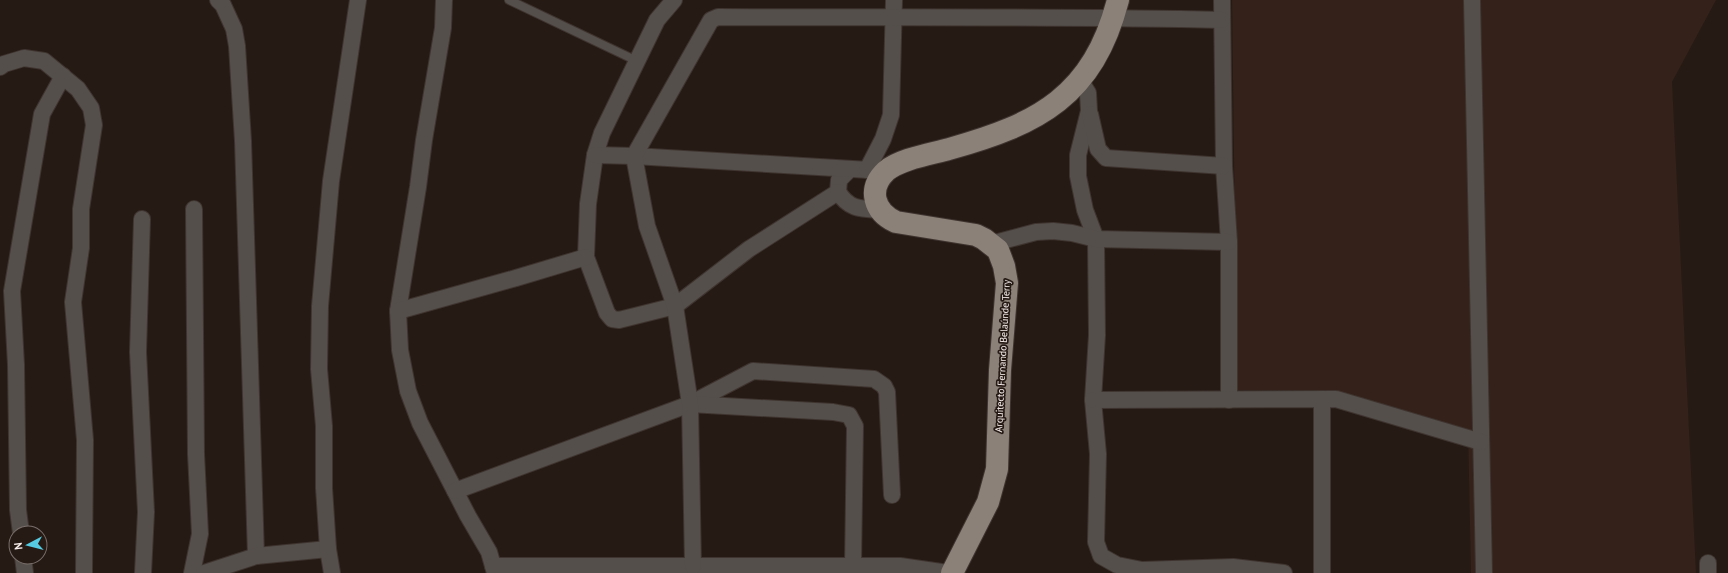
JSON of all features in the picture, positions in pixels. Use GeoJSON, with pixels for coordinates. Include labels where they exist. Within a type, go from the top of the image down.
{"type":"FeatureCollection","features":[{"type":"Feature","properties":{"kind":"main road"},"geometry":{"type":"LineString","coordinates":[[877,203],[877,170],[968,144],[1032,119],[1071,91],[1088,70],[1102,45],[1116,9]]}},
{"type":"Feature","properties":{"kind":"main road","name":"Arquitecto Fernando Belaúnde Terry"},"geometry":{"type":"LineString","coordinates":[[877,203],[886,217],[896,222],[976,235],[998,250],[1004,266],[1007,283],[1000,370],[997,469],[988,502],[952,573]]}},
{"type":"Feature","properties":{"kind":"street"},"geometry":{"type":"LineString","coordinates":[[332,573],[328,549],[324,488],[324,426],[319,369],[320,306],[331,181],[358,0]]}},
{"type":"Feature","properties":{"kind":"street"},"geometry":{"type":"LineString","coordinates":[[444,0],[443,28],[398,311],[400,350],[408,391],[420,423],[455,491],[489,552],[494,570],[693,566],[855,570],[900,566],[948,573]]}},
{"type":"Feature","properties":{"kind":"street"},"geometry":{"type":"LineString","coordinates":[[674,0],[657,20],[602,133],[595,155],[588,204],[586,257],[607,313],[612,319],[619,320],[675,306],[749,249],[838,192]]}},
{"type":"Feature","properties":{"kind":"street"},"geometry":{"type":"LineString","coordinates":[[595,155],[877,170],[883,138],[890,115],[894,0]]}},
{"type":"Feature","properties":{"kind":"street"},"geometry":{"type":"LineString","coordinates":[[1222,0],[1224,166],[1229,242],[1229,400]]}},
{"type":"Feature","properties":{"kind":"street"},"geometry":{"type":"LineString","coordinates":[[1472,0],[1484,573]]}},
{"type":"Feature","properties":{"kind":"street"},"geometry":{"type":"LineString","coordinates":[[221,2],[234,29],[238,46],[243,141],[256,556]]}},
{"type":"Feature","properties":{"kind":"street"},"geometry":{"type":"LineString","coordinates":[[693,566],[690,404],[675,306],[647,226],[634,156],[711,20],[718,17],[894,18],[1116,9],[1222,20]]}},
{"type":"Feature","properties":{"kind":"street"},"geometry":{"type":"LineString","coordinates":[[0,67],[4,64],[24,58],[44,61],[78,89],[91,108],[94,125],[81,209],[81,248],[73,302],[85,440],[84,573]]}},
{"type":"Feature","properties":{"kind":"street"},"geometry":{"type":"LineString","coordinates":[[20,525],[18,510],[16,365],[12,291],[42,114],[63,76]]}},
{"type":"Feature","properties":{"kind":"street"},"geometry":{"type":"LineString","coordinates":[[1080,80],[1088,93],[1089,112],[1098,149],[1106,158],[1224,166]]}},
{"type":"Feature","properties":{"kind":"street"},"geometry":{"type":"LineString","coordinates":[[1089,112],[1078,154],[1078,176],[1085,210],[1096,239],[1098,335],[1093,400],[1098,454],[1096,542],[1101,556],[1118,565],[1142,570],[1179,571],[1233,567],[1284,573]]}},
{"type":"Feature","properties":{"kind":"street"},"geometry":{"type":"LineString","coordinates":[[850,169],[840,180],[838,192],[844,202],[858,208],[877,203]]}},
{"type":"Feature","properties":{"kind":"street"},"geometry":{"type":"LineString","coordinates":[[192,573],[200,534],[196,454],[194,209]]}},
{"type":"Feature","properties":{"kind":"street"},"geometry":{"type":"LineString","coordinates":[[142,219],[138,352],[146,512],[143,573]]}},
{"type":"Feature","properties":{"kind":"street"},"geometry":{"type":"LineString","coordinates":[[991,244],[1036,232],[1053,231],[1072,233],[1096,239],[1229,242]]}},
{"type":"Feature","properties":{"kind":"street"},"geometry":{"type":"LineString","coordinates":[[398,311],[586,257]]}},
{"type":"Feature","properties":{"kind":"street"},"geometry":{"type":"LineString","coordinates":[[455,491],[690,404],[753,371],[874,379],[884,386],[887,392],[892,495]]}},
{"type":"Feature","properties":{"kind":"street"},"geometry":{"type":"LineString","coordinates":[[1322,399],[1322,573]]}},
{"type":"Feature","properties":{"kind":"street"},"geometry":{"type":"LineString","coordinates":[[1093,400],[1336,399],[1481,442]]}},
{"type":"Feature","properties":{"kind":"street"},"geometry":{"type":"LineString","coordinates":[[690,404],[833,412],[849,415],[856,426],[855,570]]}},
{"type":"Feature","properties":{"kind":"street"},"geometry":{"type":"LineString","coordinates":[[204,573],[256,556],[328,549]]}},
{"type":"Feature","properties":{"kind":"lane"},"geometry":{"type":"LineString","coordinates":[[508,0],[637,61]]}},
{"type":"Feature","properties":{"kind":"shaded area"},"geometry":{"type":"Polygon","coordinates":[[[1232,0],[1716,0],[1672,82],[1696,573],[1471,573],[1468,429],[1327,391],[1237,390],[1232,0]]]}}]}
